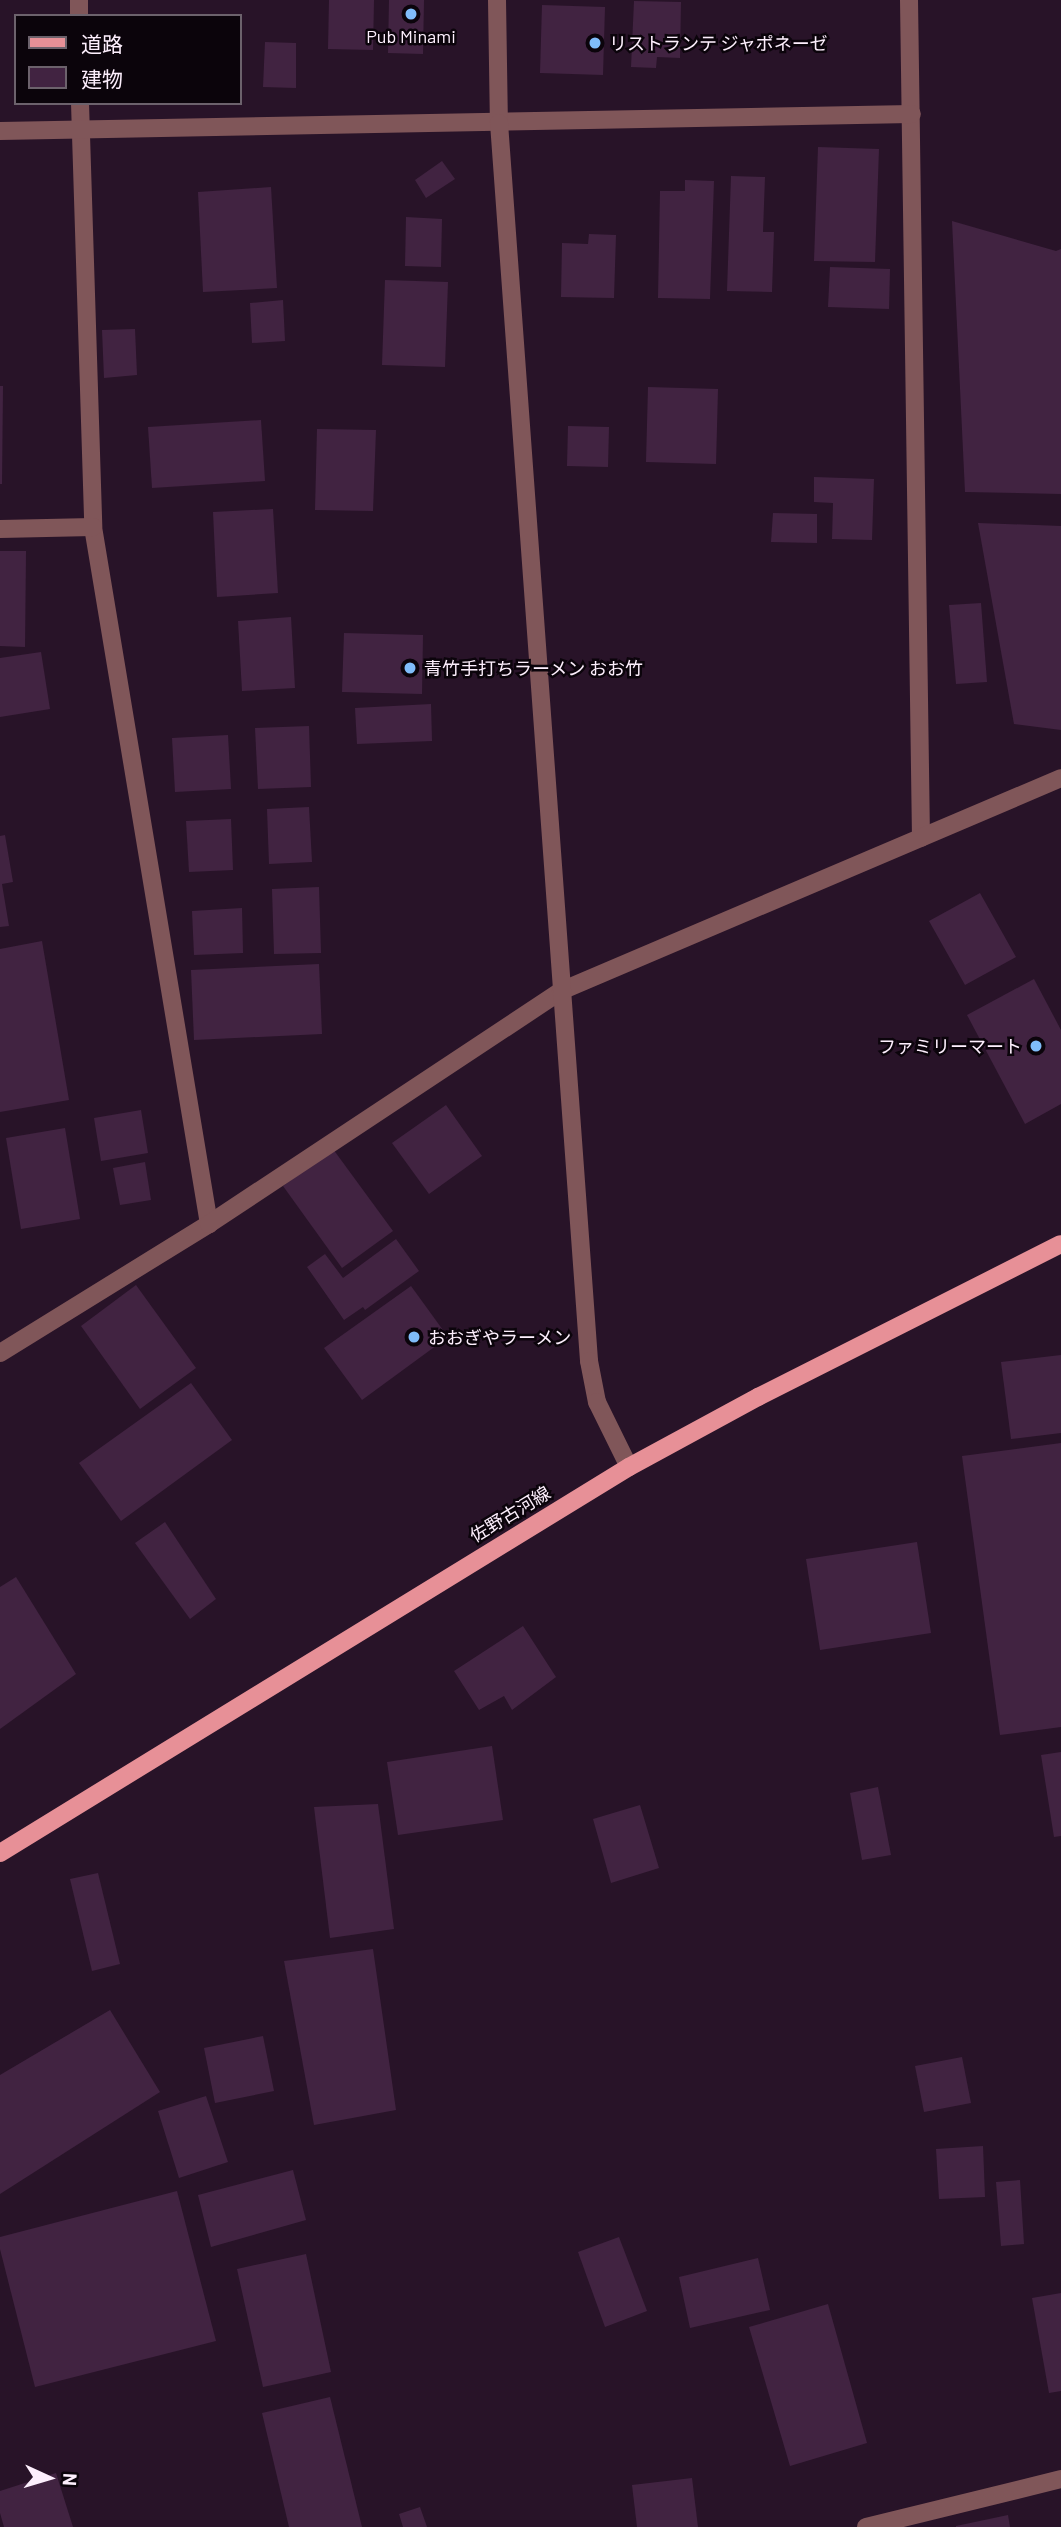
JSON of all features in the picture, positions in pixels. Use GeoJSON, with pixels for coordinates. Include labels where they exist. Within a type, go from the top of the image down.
{"type":"FeatureCollection","features":[{"type":"Feature","properties":{"kind":"main road","name":"佐野古河線"},"geometry":{"type":"LineString","coordinates":[[0,1853],[629,1467],[769,1391],[1061,1244]]}},
{"type":"Feature","properties":{"kind":"street"},"geometry":{"type":"LineString","coordinates":[[497,0],[499,123],[589,1361],[597,1402],[629,1467]]}},
{"type":"Feature","properties":{"kind":"street"},"geometry":{"type":"LineString","coordinates":[[909,0],[921,838]]}},
{"type":"Feature","properties":{"kind":"street"},"geometry":{"type":"LineString","coordinates":[[80,105],[93,527],[209,1224]]}},
{"type":"Feature","properties":{"kind":"street"},"geometry":{"type":"LineString","coordinates":[[0,131],[912,114]]}},
{"type":"Feature","properties":{"kind":"street"},"geometry":{"type":"LineString","coordinates":[[0,529],[93,527]]}},
{"type":"Feature","properties":{"kind":"street"},"geometry":{"type":"LineString","coordinates":[[0,1353],[209,1224],[561,991],[1061,778]]}},
{"type":"Feature","properties":{"kind":"street"},"geometry":{"type":"LineString","coordinates":[[866,2527],[1061,2479]]}},
{"type":"Feature","properties":{"kind":"building"},"geometry":{"type":"Polygon","coordinates":[[[329,0],[374,0],[373,50],[328,49],[329,0]]]}},
{"type":"Feature","properties":{"kind":"building"},"geometry":{"type":"Polygon","coordinates":[[[389,0],[424,0],[423,54],[388,53],[389,0]]]}},
{"type":"Feature","properties":{"kind":"building"},"geometry":{"type":"Polygon","coordinates":[[[634,1],[681,2],[680,58],[657,57],[656,68],[631,67],[634,1]]]}},
{"type":"Feature","properties":{"kind":"building"},"geometry":{"type":"Polygon","coordinates":[[[542,5],[605,7],[603,75],[540,73],[542,5]]]}},
{"type":"Feature","properties":{"kind":"building"},"geometry":{"type":"Polygon","coordinates":[[[265,42],[296,43],[296,88],[263,87],[265,42]]]}},
{"type":"Feature","properties":{"kind":"building"},"geometry":{"type":"Polygon","coordinates":[[[818,147],[879,149],[875,262],[814,261],[818,147]]]}},
{"type":"Feature","properties":{"kind":"building"},"geometry":{"type":"Polygon","coordinates":[[[442,161],[455,179],[426,198],[415,180],[442,161]]]}},
{"type":"Feature","properties":{"kind":"building"},"geometry":{"type":"Polygon","coordinates":[[[731,176],[765,177],[763,232],[774,232],[772,292],[727,291],[731,176]]]}},
{"type":"Feature","properties":{"kind":"building"},"geometry":{"type":"Polygon","coordinates":[[[685,180],[714,181],[710,299],[658,298],[660,191],[685,191],[685,180]]]}},
{"type":"Feature","properties":{"kind":"building"},"geometry":{"type":"Polygon","coordinates":[[[271,187],[277,288],[203,292],[198,192],[271,187]]]}},
{"type":"Feature","properties":{"kind":"building"},"geometry":{"type":"Polygon","coordinates":[[[406,217],[442,219],[441,267],[405,266],[406,217]]]}},
{"type":"Feature","properties":{"kind":"building"},"geometry":{"type":"Polygon","coordinates":[[[952,221],[1056,251],[1061,249],[1061,494],[965,492],[952,221]]]}},
{"type":"Feature","properties":{"kind":"building"},"geometry":{"type":"Polygon","coordinates":[[[589,234],[616,235],[614,298],[561,297],[562,243],[588,244],[589,234]]]}},
{"type":"Feature","properties":{"kind":"building"},"geometry":{"type":"Polygon","coordinates":[[[830,267],[890,269],[889,309],[828,307],[830,267]]]}},
{"type":"Feature","properties":{"kind":"building"},"geometry":{"type":"Polygon","coordinates":[[[385,280],[448,282],[445,367],[382,365],[385,280]]]}},
{"type":"Feature","properties":{"kind":"building"},"geometry":{"type":"Polygon","coordinates":[[[283,300],[285,341],[252,343],[250,303],[283,300]]]}},
{"type":"Feature","properties":{"kind":"building"},"geometry":{"type":"Polygon","coordinates":[[[135,329],[137,375],[104,378],[102,330],[135,329]]]}},
{"type":"Feature","properties":{"kind":"building"},"geometry":{"type":"Polygon","coordinates":[[[0,386],[3,386],[2,484],[0,484],[0,386]]]}},
{"type":"Feature","properties":{"kind":"building"},"geometry":{"type":"Polygon","coordinates":[[[648,387],[718,389],[716,464],[646,462],[648,387]]]}},
{"type":"Feature","properties":{"kind":"building"},"geometry":{"type":"Polygon","coordinates":[[[261,420],[265,481],[152,488],[148,427],[261,420]]]}},
{"type":"Feature","properties":{"kind":"building"},"geometry":{"type":"Polygon","coordinates":[[[568,426],[609,427],[608,467],[567,466],[568,426]]]}},
{"type":"Feature","properties":{"kind":"building"},"geometry":{"type":"Polygon","coordinates":[[[317,429],[376,430],[373,511],[315,510],[317,429]]]}},
{"type":"Feature","properties":{"kind":"building"},"geometry":{"type":"Polygon","coordinates":[[[814,477],[874,479],[872,540],[832,539],[833,503],[814,502],[814,477]]]}},
{"type":"Feature","properties":{"kind":"building"},"geometry":{"type":"Polygon","coordinates":[[[273,509],[278,593],[217,597],[213,512],[273,509]]]}},
{"type":"Feature","properties":{"kind":"building"},"geometry":{"type":"Polygon","coordinates":[[[773,513],[817,514],[817,543],[771,542],[773,513]]]}},
{"type":"Feature","properties":{"kind":"building"},"geometry":{"type":"Polygon","coordinates":[[[978,523],[1061,526],[1061,730],[1014,724],[978,523]]]}},
{"type":"Feature","properties":{"kind":"building"},"geometry":{"type":"Polygon","coordinates":[[[0,551],[26,551],[25,647],[0,646],[0,551]]]}},
{"type":"Feature","properties":{"kind":"building"},"geometry":{"type":"Polygon","coordinates":[[[981,603],[987,682],[956,684],[949,605],[981,603]]]}},
{"type":"Feature","properties":{"kind":"building"},"geometry":{"type":"Polygon","coordinates":[[[291,617],[295,688],[242,691],[238,621],[291,617]]]}},
{"type":"Feature","properties":{"kind":"building"},"geometry":{"type":"Polygon","coordinates":[[[344,633],[423,635],[422,694],[342,692],[344,633]]]}},
{"type":"Feature","properties":{"kind":"building"},"geometry":{"type":"Polygon","coordinates":[[[41,652],[50,709],[0,717],[0,658],[41,652]]]}},
{"type":"Feature","properties":{"kind":"building"},"geometry":{"type":"Polygon","coordinates":[[[431,704],[432,741],[357,744],[355,708],[431,704]]]}},
{"type":"Feature","properties":{"kind":"building"},"geometry":{"type":"Polygon","coordinates":[[[309,726],[311,787],[258,789],[255,728],[309,726]]]}},
{"type":"Feature","properties":{"kind":"building"},"geometry":{"type":"Polygon","coordinates":[[[228,735],[231,789],[175,792],[172,738],[228,735]]]}},
{"type":"Feature","properties":{"kind":"building"},"geometry":{"type":"Polygon","coordinates":[[[309,807],[312,862],[269,864],[267,809],[309,807]]]}},
{"type":"Feature","properties":{"kind":"building"},"geometry":{"type":"Polygon","coordinates":[[[231,819],[233,870],[189,872],[186,821],[231,819]]]}},
{"type":"Feature","properties":{"kind":"building"},"geometry":{"type":"Polygon","coordinates":[[[5,835],[13,882],[2,884],[9,926],[0,927],[0,836],[5,835]]]}},
{"type":"Feature","properties":{"kind":"building"},"geometry":{"type":"Polygon","coordinates":[[[319,887],[321,953],[274,954],[272,889],[319,887]]]}},
{"type":"Feature","properties":{"kind":"building"},"geometry":{"type":"Polygon","coordinates":[[[980,893],[1016,957],[965,985],[929,921],[980,893]]]}},
{"type":"Feature","properties":{"kind":"building"},"geometry":{"type":"Polygon","coordinates":[[[242,908],[243,953],[194,955],[192,911],[242,908]]]}},
{"type":"Feature","properties":{"kind":"building"},"geometry":{"type":"Polygon","coordinates":[[[42,941],[69,1100],[0,1112],[0,949],[42,941]]]}},
{"type":"Feature","properties":{"kind":"building"},"geometry":{"type":"Polygon","coordinates":[[[319,964],[322,1034],[194,1040],[191,970],[319,964]]]}},
{"type":"Feature","properties":{"kind":"building"},"geometry":{"type":"Polygon","coordinates":[[[1034,979],[1061,1030],[1061,1104],[1025,1124],[967,1015],[1034,979]]]}},
{"type":"Feature","properties":{"kind":"building"},"geometry":{"type":"Polygon","coordinates":[[[446,1105],[482,1156],[429,1194],[392,1143],[446,1105]]]}},
{"type":"Feature","properties":{"kind":"building"},"geometry":{"type":"Polygon","coordinates":[[[141,1110],[148,1153],[101,1161],[94,1118],[141,1110]]]}},
{"type":"Feature","properties":{"kind":"building"},"geometry":{"type":"Polygon","coordinates":[[[65,1128],[80,1219],[21,1229],[6,1138],[65,1128]]]}},
{"type":"Feature","properties":{"kind":"building"},"geometry":{"type":"Polygon","coordinates":[[[333,1149],[393,1231],[342,1268],[283,1186],[333,1149]]]}},
{"type":"Feature","properties":{"kind":"building"},"geometry":{"type":"Polygon","coordinates":[[[145,1162],[151,1200],[120,1205],[113,1168],[145,1162]]]}},
{"type":"Feature","properties":{"kind":"building"},"geometry":{"type":"Polygon","coordinates":[[[396,1239],[419,1271],[365,1310],[363,1307],[344,1320],[307,1267],[325,1254],[343,1278],[396,1239]]]}},
{"type":"Feature","properties":{"kind":"building"},"geometry":{"type":"Polygon","coordinates":[[[136,1285],[196,1368],[140,1409],[81,1326],[136,1285]]]}},
{"type":"Feature","properties":{"kind":"building"},"geometry":{"type":"Polygon","coordinates":[[[411,1286],[448,1337],[362,1400],[324,1348],[411,1286]]]}},
{"type":"Feature","properties":{"kind":"building"},"geometry":{"type":"Polygon","coordinates":[[[1061,1355],[1061,1433],[1011,1439],[1001,1362],[1061,1355]]]}},
{"type":"Feature","properties":{"kind":"building"},"geometry":{"type":"Polygon","coordinates":[[[191,1383],[232,1440],[121,1521],[79,1463],[191,1383]]]}},
{"type":"Feature","properties":{"kind":"building"},"geometry":{"type":"Polygon","coordinates":[[[1061,1443],[1061,1727],[1000,1735],[962,1456],[1061,1443]]]}},
{"type":"Feature","properties":{"kind":"building"},"geometry":{"type":"Polygon","coordinates":[[[165,1522],[216,1599],[190,1619],[135,1543],[165,1522]]]}},
{"type":"Feature","properties":{"kind":"building"},"geometry":{"type":"Polygon","coordinates":[[[917,1542],[931,1633],[820,1650],[806,1559],[917,1542]]]}},
{"type":"Feature","properties":{"kind":"building"},"geometry":{"type":"Polygon","coordinates":[[[16,1577],[76,1674],[0,1729],[0,1587],[16,1577]]]}},
{"type":"Feature","properties":{"kind":"building"},"geometry":{"type":"Polygon","coordinates":[[[523,1626],[556,1677],[512,1710],[504,1696],[479,1710],[454,1671],[523,1626]]]}},
{"type":"Feature","properties":{"kind":"building"},"geometry":{"type":"Polygon","coordinates":[[[492,1746],[503,1820],[398,1835],[387,1762],[492,1746]]]}},
{"type":"Feature","properties":{"kind":"building"},"geometry":{"type":"Polygon","coordinates":[[[1061,1752],[1061,1836],[1054,1837],[1041,1755],[1061,1752]]]}},
{"type":"Feature","properties":{"kind":"building"},"geometry":{"type":"Polygon","coordinates":[[[878,1787],[891,1855],[862,1860],[850,1793],[878,1787]]]}},
{"type":"Feature","properties":{"kind":"building"},"geometry":{"type":"Polygon","coordinates":[[[378,1804],[394,1929],[330,1938],[314,1807],[378,1804]]]}},
{"type":"Feature","properties":{"kind":"building"},"geometry":{"type":"Polygon","coordinates":[[[640,1805],[659,1868],[611,1883],[593,1819],[640,1805]]]}},
{"type":"Feature","properties":{"kind":"building"},"geometry":{"type":"Polygon","coordinates":[[[98,1873],[120,1964],[92,1971],[70,1879],[98,1873]]]}},
{"type":"Feature","properties":{"kind":"building"},"geometry":{"type":"Polygon","coordinates":[[[373,1949],[396,2110],[314,2125],[284,1961],[373,1949]]]}},
{"type":"Feature","properties":{"kind":"building"},"geometry":{"type":"Polygon","coordinates":[[[110,2010],[160,2092],[0,2194],[0,2075],[110,2010]]]}},
{"type":"Feature","properties":{"kind":"building"},"geometry":{"type":"Polygon","coordinates":[[[263,2036],[274,2091],[215,2103],[204,2048],[263,2036]]]}},
{"type":"Feature","properties":{"kind":"building"},"geometry":{"type":"Polygon","coordinates":[[[962,2057],[971,2103],[924,2112],[915,2066],[962,2057]]]}},
{"type":"Feature","properties":{"kind":"building"},"geometry":{"type":"Polygon","coordinates":[[[206,2096],[228,2162],[179,2178],[158,2111],[206,2096]]]}},
{"type":"Feature","properties":{"kind":"building"},"geometry":{"type":"Polygon","coordinates":[[[983,2146],[985,2197],[939,2199],[936,2149],[983,2146]]]}},
{"type":"Feature","properties":{"kind":"building"},"geometry":{"type":"Polygon","coordinates":[[[293,2170],[306,2220],[211,2247],[198,2195],[293,2170]]]}},
{"type":"Feature","properties":{"kind":"building"},"geometry":{"type":"Polygon","coordinates":[[[1020,2180],[1024,2244],[1001,2246],[996,2182],[1020,2180]]]}},
{"type":"Feature","properties":{"kind":"building"},"geometry":{"type":"Polygon","coordinates":[[[177,2191],[216,2341],[35,2387],[0,2249],[0,2237],[177,2191]]]}},
{"type":"Feature","properties":{"kind":"building"},"geometry":{"type":"Polygon","coordinates":[[[619,2237],[647,2311],[605,2327],[578,2252],[619,2237]]]}},
{"type":"Feature","properties":{"kind":"building"},"geometry":{"type":"Polygon","coordinates":[[[306,2254],[331,2372],[263,2387],[237,2269],[306,2254]]]}},
{"type":"Feature","properties":{"kind":"building"},"geometry":{"type":"Polygon","coordinates":[[[758,2258],[770,2310],[690,2328],[679,2277],[758,2258]]]}},
{"type":"Feature","properties":{"kind":"building"},"geometry":{"type":"Polygon","coordinates":[[[1061,2293],[1061,2391],[1049,2393],[1032,2298],[1061,2293]]]}},
{"type":"Feature","properties":{"kind":"building"},"geometry":{"type":"Polygon","coordinates":[[[828,2304],[867,2443],[790,2466],[749,2327],[828,2304]]]}},
{"type":"Feature","properties":{"kind":"building"},"geometry":{"type":"Polygon","coordinates":[[[330,2397],[362,2527],[289,2527],[262,2413],[330,2397]]]}},
{"type":"Feature","properties":{"kind":"building"},"geometry":{"type":"Polygon","coordinates":[[[56,2473],[73,2527],[4,2527],[0,2513],[0,2491],[56,2473]]]}},
{"type":"Feature","properties":{"kind":"building"},"geometry":{"type":"Polygon","coordinates":[[[692,2478],[698,2527],[637,2527],[632,2485],[692,2478]]]}},
{"type":"Feature","properties":{"kind":"building"},"geometry":{"type":"Polygon","coordinates":[[[420,2507],[427,2527],[403,2527],[399,2514],[420,2507]]]}},
{"type":"Feature","properties":{"kind":"building"},"geometry":{"type":"Polygon","coordinates":[[[1008,2515],[1010,2527],[956,2527],[956,2526],[1008,2515]]]}},
{"type":"Feature","properties":{"kind":"place","name":"Pub Minami"},"geometry":{"type":"Point","coordinates":[411,14]}},
{"type":"Feature","properties":{"kind":"place","name":"リストランテ ジャポネーゼ"},"geometry":{"type":"Point","coordinates":[595,43]}},
{"type":"Feature","properties":{"kind":"place","name":"青竹手打ちラーメン おお竹"},"geometry":{"type":"Point","coordinates":[410,668]}},
{"type":"Feature","properties":{"kind":"place","name":"ファミリーマート"},"geometry":{"type":"Point","coordinates":[1036,1046]}},
{"type":"Feature","properties":{"kind":"place","name":"おおぎやラーメン"},"geometry":{"type":"Point","coordinates":[414,1337]}}]}
